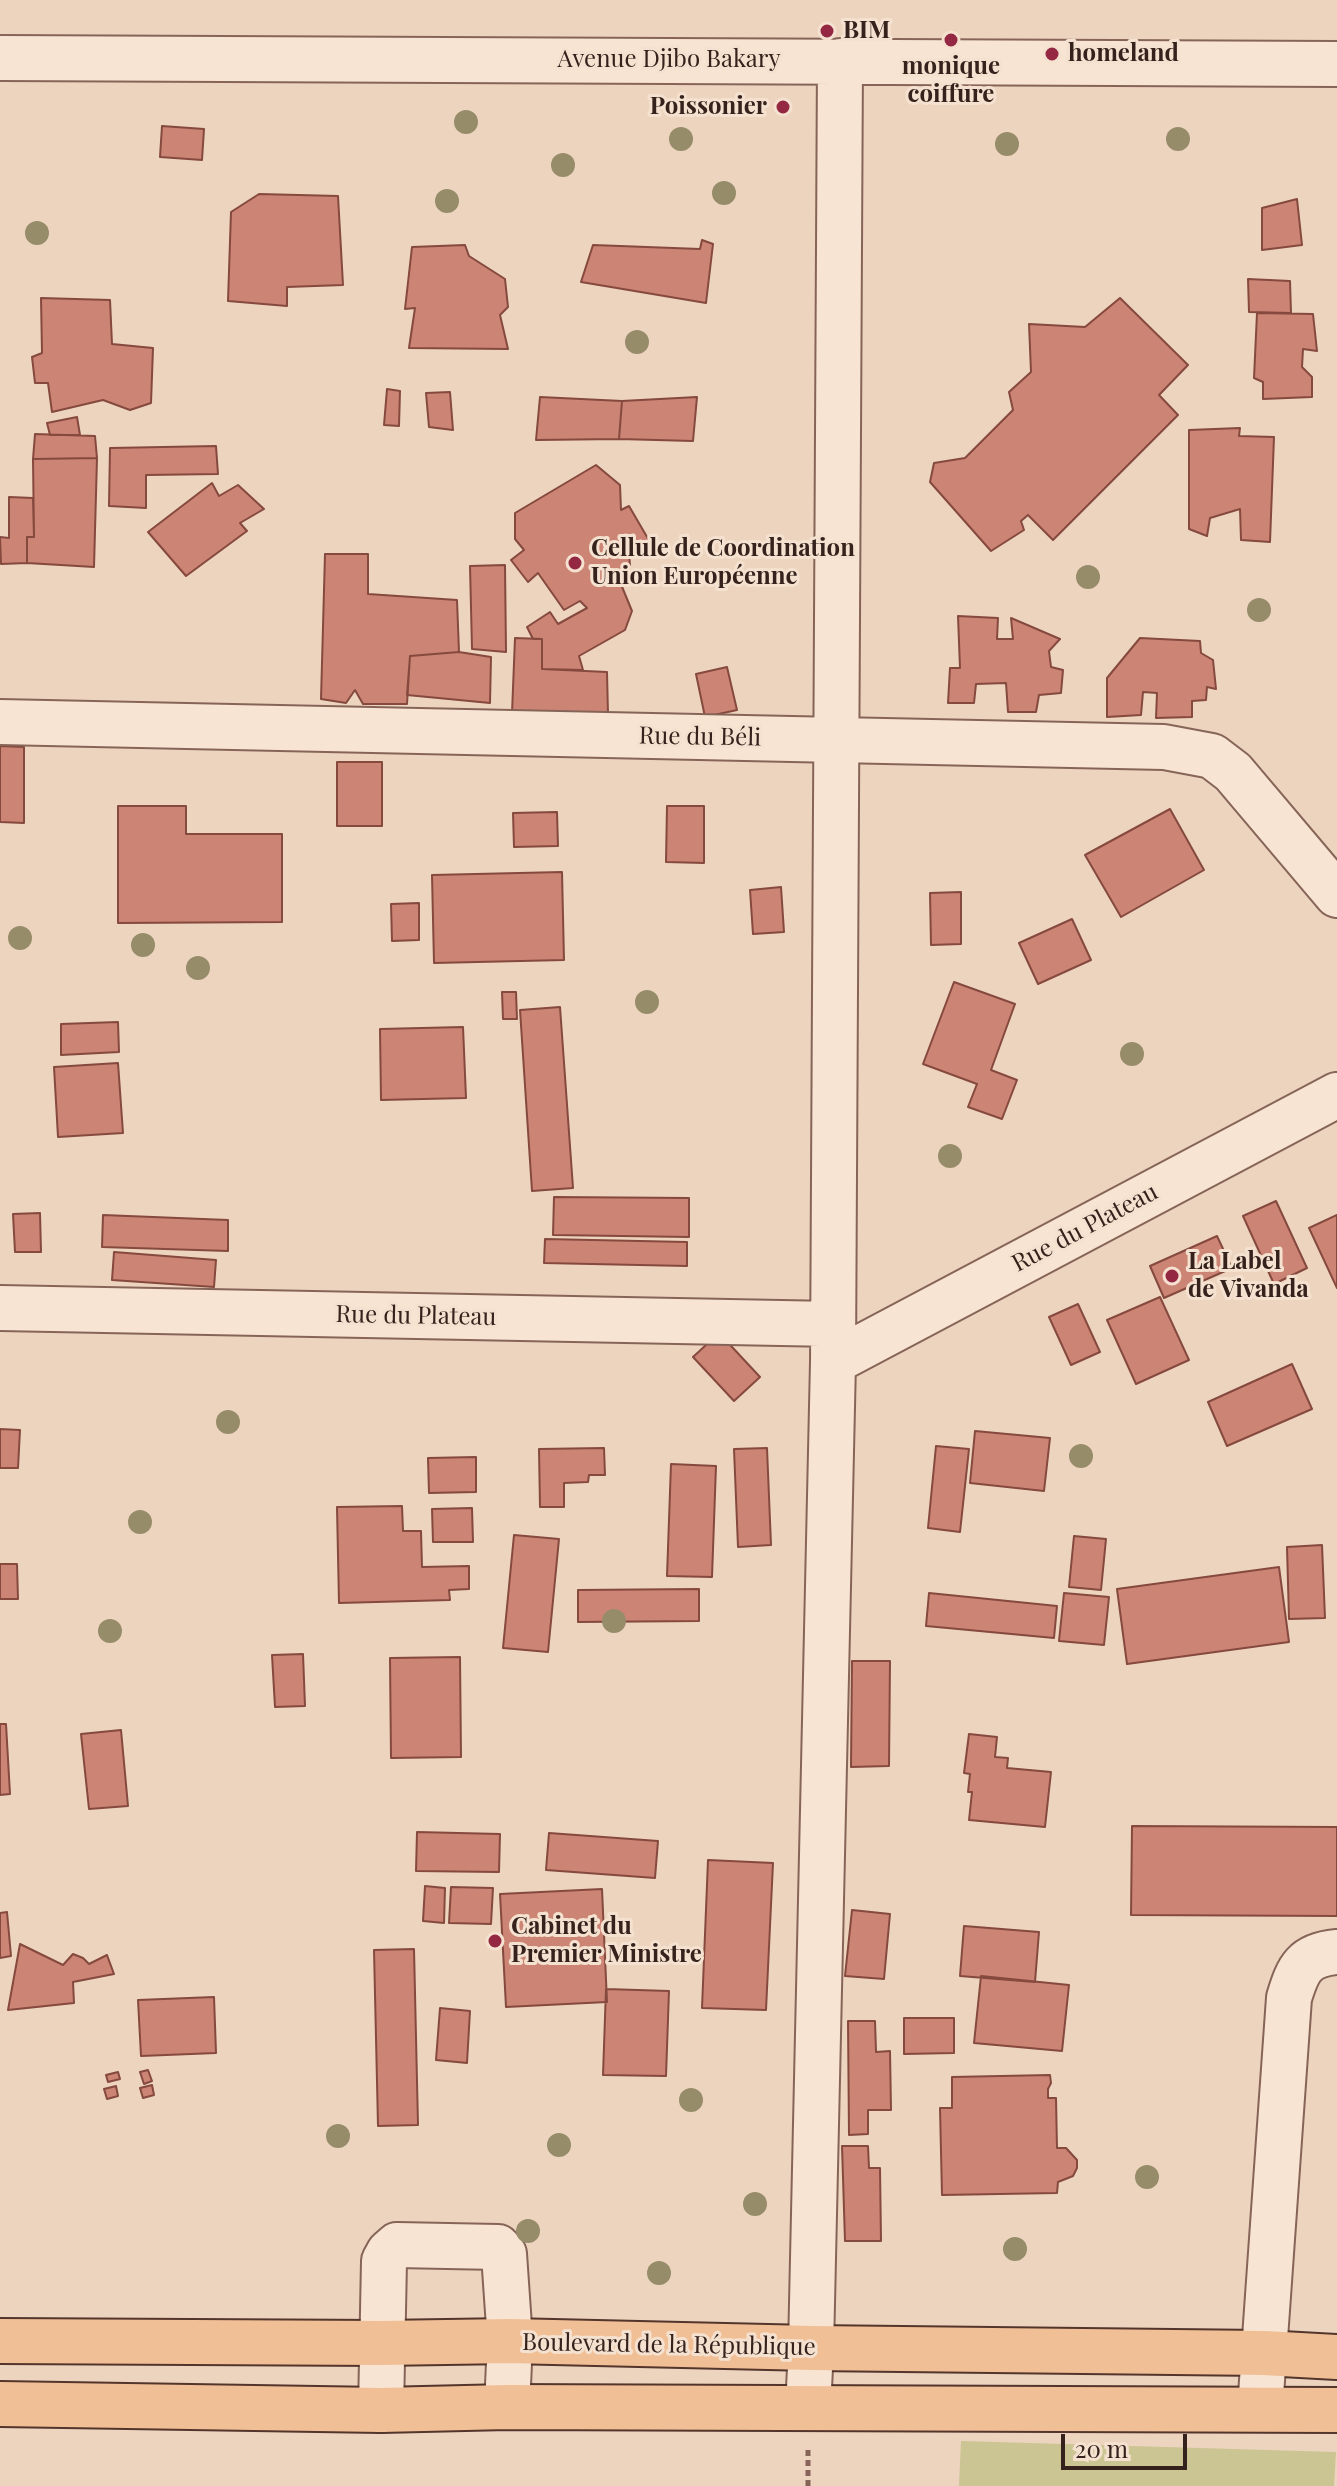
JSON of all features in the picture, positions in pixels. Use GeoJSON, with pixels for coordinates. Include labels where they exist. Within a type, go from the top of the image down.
{"type":"FeatureCollection","features":[{"type":"Feature","properties":{"kind":"main road","name":"Boulevard de la République"},"geometry":{"type":"LineString","coordinates":[[0,2341],[510,2341],[1264,2353],[1337,2357]]}},
{"type":"Feature","properties":{"kind":"main road"},"geometry":{"type":"LineString","coordinates":[[0,2404],[381,2410],[507,2407],[1337,2410]]}},
{"type":"Feature","properties":{"kind":"street"},"geometry":{"type":"LineString","coordinates":[[1288,64],[1337,35]]}},
{"type":"Feature","properties":{"kind":"street","name":"Avenue Djibo Bakary"},"geometry":{"type":"LineString","coordinates":[[0,58],[1337,64]]}},
{"type":"Feature","properties":{"kind":"street"},"geometry":{"type":"LineString","coordinates":[[808,2408],[833,1343],[840,61]]}},
{"type":"Feature","properties":{"kind":"street","name":"Rue du Béli"},"geometry":{"type":"LineString","coordinates":[[0,722],[1164,747],[1212,756],[1233,772],[1337,895]]}},
{"type":"Feature","properties":{"kind":"street","name":"Rue du Plateau"},"geometry":{"type":"LineString","coordinates":[[0,1308],[833,1343],[1337,1095]]}},
{"type":"Feature","properties":{"kind":"street"},"geometry":{"type":"LineString","coordinates":[[1260,2409],[1289,1998],[1298,1969],[1319,1954],[1337,1952]]}},
{"type":"Feature","properties":{"kind":"street"},"geometry":{"type":"LineString","coordinates":[[381,2410],[384,2261],[397,2245],[498,2247],[504,2254],[510,2341],[507,2407]]}},
{"type":"Feature","properties":{"kind":"shaded area"},"geometry":{"type":"Polygon","coordinates":[[[961,2441],[1336,2452],[1334,2486],[959,2486],[961,2441]]]}},
{"type":"Feature","properties":{"kind":"building"},"geometry":{"type":"Polygon","coordinates":[[[162,126],[204,129],[202,160],[160,157],[162,126]]]}},
{"type":"Feature","properties":{"kind":"building"},"geometry":{"type":"Polygon","coordinates":[[[259,194],[338,196],[343,285],[287,287],[287,306],[228,301],[231,212],[259,194]]]}},
{"type":"Feature","properties":{"kind":"building"},"geometry":{"type":"Polygon","coordinates":[[[1297,199],[1302,245],[1262,250],[1262,208],[1297,199]]]}},
{"type":"Feature","properties":{"kind":"building"},"geometry":{"type":"Polygon","coordinates":[[[702,240],[713,244],[706,303],[581,282],[593,245],[700,249],[702,240]]]}},
{"type":"Feature","properties":{"kind":"building"},"geometry":{"type":"Polygon","coordinates":[[[465,245],[469,256],[505,279],[508,307],[500,315],[508,349],[409,348],[415,308],[405,309],[412,247],[465,245]]]}},
{"type":"Feature","properties":{"kind":"building"},"geometry":{"type":"Polygon","coordinates":[[[1248,279],[1290,281],[1291,313],[1249,312],[1248,279]]]}},
{"type":"Feature","properties":{"kind":"building"},"geometry":{"type":"Polygon","coordinates":[[[41,298],[110,300],[112,344],[153,348],[151,403],[130,410],[103,400],[52,412],[48,383],[35,383],[32,357],[42,353],[41,298]]]}},
{"type":"Feature","properties":{"kind":"building"},"geometry":{"type":"Polygon","coordinates":[[[1120,298],[1188,365],[1159,395],[1178,415],[1053,540],[1028,515],[1021,521],[1024,530],[991,551],[930,482],[934,463],[965,458],[1013,410],[1009,392],[1031,372],[1029,324],[1085,327],[1120,298]]]}},
{"type":"Feature","properties":{"kind":"building"},"geometry":{"type":"Polygon","coordinates":[[[1257,313],[1313,314],[1317,351],[1303,349],[1302,367],[1312,377],[1312,397],[1263,399],[1263,382],[1254,378],[1257,313]]]}},
{"type":"Feature","properties":{"kind":"building"},"geometry":{"type":"Polygon","coordinates":[[[387,389],[400,391],[399,426],[384,425],[387,389]]]}},
{"type":"Feature","properties":{"kind":"building"},"geometry":{"type":"Polygon","coordinates":[[[450,392],[453,430],[429,427],[426,393],[450,392]]]}},
{"type":"Feature","properties":{"kind":"building"},"geometry":{"type":"Polygon","coordinates":[[[540,397],[622,401],[619,439],[536,440],[540,397]]]}},
{"type":"Feature","properties":{"kind":"building"},"geometry":{"type":"Polygon","coordinates":[[[697,397],[693,441],[619,439],[622,401],[697,397]]]}},
{"type":"Feature","properties":{"kind":"building"},"geometry":{"type":"Polygon","coordinates":[[[77,417],[80,435],[50,435],[47,423],[77,417]]]}},
{"type":"Feature","properties":{"kind":"building"},"geometry":{"type":"Polygon","coordinates":[[[1240,428],[1239,436],[1274,437],[1270,542],[1241,540],[1240,509],[1210,518],[1207,536],[1189,529],[1189,430],[1240,428]]]}},
{"type":"Feature","properties":{"kind":"building"},"geometry":{"type":"Polygon","coordinates":[[[35,434],[95,436],[97,458],[33,459],[35,434]]]}},
{"type":"Feature","properties":{"kind":"building"},"geometry":{"type":"Polygon","coordinates":[[[216,446],[218,474],[146,475],[146,508],[109,506],[110,448],[216,446]]]}},
{"type":"Feature","properties":{"kind":"building"},"geometry":{"type":"Polygon","coordinates":[[[97,458],[94,567],[27,563],[27,537],[34,537],[33,459],[97,458]]]}},
{"type":"Feature","properties":{"kind":"building"},"geometry":{"type":"Polygon","coordinates":[[[596,465],[620,485],[621,510],[629,506],[650,542],[629,554],[630,565],[618,577],[632,611],[625,630],[579,656],[583,670],[542,669],[542,639],[533,639],[527,627],[550,612],[558,624],[587,608],[580,601],[564,610],[538,573],[528,582],[511,560],[524,550],[515,539],[515,513],[596,465]]]}},
{"type":"Feature","properties":{"kind":"building"},"geometry":{"type":"Polygon","coordinates":[[[212,483],[219,496],[238,485],[264,509],[240,523],[247,531],[186,576],[148,532],[212,483]]]}},
{"type":"Feature","properties":{"kind":"building"},"geometry":{"type":"Polygon","coordinates":[[[9,497],[33,498],[34,537],[27,537],[27,563],[1,564],[0,537],[9,538],[9,497]]]}},
{"type":"Feature","properties":{"kind":"building"},"geometry":{"type":"Polygon","coordinates":[[[325,554],[368,554],[368,594],[457,600],[459,652],[410,656],[407,704],[363,704],[355,690],[346,703],[321,699],[325,554]]]}},
{"type":"Feature","properties":{"kind":"building"},"geometry":{"type":"Polygon","coordinates":[[[505,565],[506,652],[472,649],[470,566],[505,565]]]}},
{"type":"Feature","properties":{"kind":"building"},"geometry":{"type":"Polygon","coordinates":[[[958,616],[998,618],[997,639],[1013,639],[1011,618],[1060,639],[1049,651],[1051,667],[1063,670],[1061,693],[1039,695],[1036,712],[1008,712],[1006,683],[976,684],[974,703],[948,703],[950,668],[960,668],[958,616]]]}},
{"type":"Feature","properties":{"kind":"building"},"geometry":{"type":"Polygon","coordinates":[[[515,638],[542,639],[542,669],[607,672],[608,714],[512,713],[515,638]]]}},
{"type":"Feature","properties":{"kind":"building"},"geometry":{"type":"Polygon","coordinates":[[[1140,638],[1200,641],[1201,653],[1213,660],[1216,689],[1207,687],[1206,700],[1192,701],[1192,717],[1156,718],[1157,693],[1143,692],[1141,715],[1107,717],[1107,678],[1140,638]]]}},
{"type":"Feature","properties":{"kind":"building"},"geometry":{"type":"Polygon","coordinates":[[[459,652],[491,657],[490,703],[407,695],[410,656],[459,652]]]}},
{"type":"Feature","properties":{"kind":"building"},"geometry":{"type":"Polygon","coordinates":[[[727,667],[737,710],[705,717],[696,674],[727,667]]]}},
{"type":"Feature","properties":{"kind":"building"},"geometry":{"type":"Polygon","coordinates":[[[0,746],[24,747],[24,823],[0,822],[0,746]]]}},
{"type":"Feature","properties":{"kind":"building"},"geometry":{"type":"Polygon","coordinates":[[[337,762],[382,762],[382,826],[337,826],[337,762]]]}},
{"type":"Feature","properties":{"kind":"building"},"geometry":{"type":"Polygon","coordinates":[[[118,806],[186,806],[186,834],[282,834],[282,922],[118,923],[118,806]]]}},
{"type":"Feature","properties":{"kind":"building"},"geometry":{"type":"Polygon","coordinates":[[[667,806],[704,806],[704,863],[666,862],[667,806]]]}},
{"type":"Feature","properties":{"kind":"building"},"geometry":{"type":"Polygon","coordinates":[[[1170,809],[1204,870],[1121,917],[1085,855],[1170,809]]]}},
{"type":"Feature","properties":{"kind":"building"},"geometry":{"type":"Polygon","coordinates":[[[557,812],[558,846],[514,847],[513,813],[557,812]]]}},
{"type":"Feature","properties":{"kind":"building"},"geometry":{"type":"Polygon","coordinates":[[[562,872],[564,960],[434,963],[432,875],[562,872]]]}},
{"type":"Feature","properties":{"kind":"building"},"geometry":{"type":"Polygon","coordinates":[[[781,887],[784,932],[753,934],[750,890],[781,887]]]}},
{"type":"Feature","properties":{"kind":"building"},"geometry":{"type":"Polygon","coordinates":[[[961,892],[961,944],[931,945],[930,893],[961,892]]]}},
{"type":"Feature","properties":{"kind":"building"},"geometry":{"type":"Polygon","coordinates":[[[419,903],[419,940],[392,941],[391,904],[419,903]]]}},
{"type":"Feature","properties":{"kind":"building"},"geometry":{"type":"Polygon","coordinates":[[[1072,919],[1091,960],[1038,984],[1019,943],[1072,919]]]}},
{"type":"Feature","properties":{"kind":"building"},"geometry":{"type":"Polygon","coordinates":[[[954,982],[1015,1004],[991,1070],[1017,1080],[1002,1119],[968,1107],[977,1084],[923,1064],[954,982]]]}},
{"type":"Feature","properties":{"kind":"building"},"geometry":{"type":"Polygon","coordinates":[[[502,992],[516,992],[517,1019],[503,1019],[502,992]]]}},
{"type":"Feature","properties":{"kind":"building"},"geometry":{"type":"Polygon","coordinates":[[[560,1007],[573,1188],[532,1191],[520,1010],[560,1007]]]}},
{"type":"Feature","properties":{"kind":"building"},"geometry":{"type":"Polygon","coordinates":[[[118,1022],[119,1052],[61,1055],[61,1024],[118,1022]]]}},
{"type":"Feature","properties":{"kind":"building"},"geometry":{"type":"Polygon","coordinates":[[[463,1027],[466,1098],[381,1100],[380,1029],[463,1027]]]}},
{"type":"Feature","properties":{"kind":"building"},"geometry":{"type":"Polygon","coordinates":[[[118,1063],[123,1133],[58,1137],[54,1067],[118,1063]]]}},
{"type":"Feature","properties":{"kind":"building"},"geometry":{"type":"Polygon","coordinates":[[[554,1197],[689,1198],[689,1237],[553,1235],[554,1197]]]}},
{"type":"Feature","properties":{"kind":"building"},"geometry":{"type":"Polygon","coordinates":[[[1276,1201],[1307,1268],[1274,1284],[1243,1216],[1276,1201]]]}},
{"type":"Feature","properties":{"kind":"building"},"geometry":{"type":"Polygon","coordinates":[[[40,1213],[41,1252],[15,1252],[13,1214],[40,1213]]]}},
{"type":"Feature","properties":{"kind":"building"},"geometry":{"type":"Polygon","coordinates":[[[103,1215],[228,1220],[228,1251],[102,1247],[103,1215]]]}},
{"type":"Feature","properties":{"kind":"building"},"geometry":{"type":"Polygon","coordinates":[[[1337,1215],[1337,1288],[1309,1228],[1337,1215]]]}},
{"type":"Feature","properties":{"kind":"building"},"geometry":{"type":"Polygon","coordinates":[[[1217,1236],[1232,1268],[1164,1298],[1150,1266],[1217,1236]]]}},
{"type":"Feature","properties":{"kind":"building"},"geometry":{"type":"Polygon","coordinates":[[[545,1239],[687,1242],[687,1266],[544,1263],[545,1239]]]}},
{"type":"Feature","properties":{"kind":"building"},"geometry":{"type":"Polygon","coordinates":[[[114,1252],[216,1260],[214,1287],[112,1280],[114,1252]]]}},
{"type":"Feature","properties":{"kind":"building"},"geometry":{"type":"Polygon","coordinates":[[[1160,1297],[1189,1360],[1136,1384],[1107,1320],[1160,1297]]]}},
{"type":"Feature","properties":{"kind":"building"},"geometry":{"type":"Polygon","coordinates":[[[1078,1304],[1100,1352],[1071,1365],[1049,1317],[1078,1304]]]}},
{"type":"Feature","properties":{"kind":"building"},"geometry":{"type":"Polygon","coordinates":[[[719,1333],[760,1377],[734,1401],[693,1357],[719,1333]]]}},
{"type":"Feature","properties":{"kind":"building"},"geometry":{"type":"Polygon","coordinates":[[[1292,1364],[1312,1409],[1227,1446],[1208,1402],[1292,1364]]]}},
{"type":"Feature","properties":{"kind":"building"},"geometry":{"type":"Polygon","coordinates":[[[0,1429],[20,1430],[18,1468],[0,1468],[0,1429]]]}},
{"type":"Feature","properties":{"kind":"building"},"geometry":{"type":"Polygon","coordinates":[[[975,1431],[1050,1438],[1044,1491],[970,1483],[975,1431]]]}},
{"type":"Feature","properties":{"kind":"building"},"geometry":{"type":"Polygon","coordinates":[[[936,1446],[969,1449],[960,1532],[928,1528],[936,1446]]]}},
{"type":"Feature","properties":{"kind":"building"},"geometry":{"type":"Polygon","coordinates":[[[604,1448],[605,1475],[589,1475],[588,1482],[564,1483],[564,1507],[540,1507],[539,1449],[604,1448]]]}},
{"type":"Feature","properties":{"kind":"building"},"geometry":{"type":"Polygon","coordinates":[[[767,1448],[771,1545],[738,1547],[734,1449],[767,1448]]]}},
{"type":"Feature","properties":{"kind":"building"},"geometry":{"type":"Polygon","coordinates":[[[476,1457],[476,1492],[429,1493],[428,1458],[476,1457]]]}},
{"type":"Feature","properties":{"kind":"building"},"geometry":{"type":"Polygon","coordinates":[[[671,1464],[716,1466],[712,1577],[667,1576],[671,1464]]]}},
{"type":"Feature","properties":{"kind":"building"},"geometry":{"type":"Polygon","coordinates":[[[402,1506],[403,1531],[421,1531],[422,1567],[469,1566],[469,1589],[449,1590],[450,1600],[339,1603],[337,1507],[402,1506]]]}},
{"type":"Feature","properties":{"kind":"building"},"geometry":{"type":"Polygon","coordinates":[[[472,1508],[473,1542],[433,1542],[432,1509],[472,1508]]]}},
{"type":"Feature","properties":{"kind":"building"},"geometry":{"type":"Polygon","coordinates":[[[514,1535],[559,1539],[548,1652],[503,1648],[514,1535]]]}},
{"type":"Feature","properties":{"kind":"building"},"geometry":{"type":"Polygon","coordinates":[[[1074,1536],[1106,1539],[1101,1590],[1069,1587],[1074,1536]]]}},
{"type":"Feature","properties":{"kind":"building"},"geometry":{"type":"Polygon","coordinates":[[[1322,1545],[1325,1618],[1289,1619],[1287,1547],[1322,1545]]]}},
{"type":"Feature","properties":{"kind":"building"},"geometry":{"type":"Polygon","coordinates":[[[0,1564],[17,1564],[18,1599],[0,1599],[0,1564]]]}},
{"type":"Feature","properties":{"kind":"building"},"geometry":{"type":"Polygon","coordinates":[[[1279,1567],[1289,1642],[1127,1664],[1117,1589],[1279,1567]]]}},
{"type":"Feature","properties":{"kind":"building"},"geometry":{"type":"Polygon","coordinates":[[[699,1589],[699,1621],[578,1622],[578,1590],[699,1589]]]}},
{"type":"Feature","properties":{"kind":"building"},"geometry":{"type":"Polygon","coordinates":[[[929,1593],[1057,1606],[1054,1638],[926,1626],[929,1593]]]}},
{"type":"Feature","properties":{"kind":"building"},"geometry":{"type":"Polygon","coordinates":[[[1064,1593],[1109,1597],[1104,1645],[1059,1641],[1064,1593]]]}},
{"type":"Feature","properties":{"kind":"building"},"geometry":{"type":"Polygon","coordinates":[[[303,1654],[305,1706],[275,1707],[272,1655],[303,1654]]]}},
{"type":"Feature","properties":{"kind":"building"},"geometry":{"type":"Polygon","coordinates":[[[460,1657],[461,1757],[391,1758],[390,1658],[460,1657]]]}},
{"type":"Feature","properties":{"kind":"building"},"geometry":{"type":"Polygon","coordinates":[[[852,1661],[890,1661],[889,1766],[851,1767],[852,1661]]]}},
{"type":"Feature","properties":{"kind":"building"},"geometry":{"type":"Polygon","coordinates":[[[0,1724],[6,1724],[10,1794],[0,1795],[0,1724]]]}},
{"type":"Feature","properties":{"kind":"building"},"geometry":{"type":"Polygon","coordinates":[[[121,1730],[128,1806],[89,1809],[81,1734],[121,1730]]]}},
{"type":"Feature","properties":{"kind":"building"},"geometry":{"type":"Polygon","coordinates":[[[969,1734],[997,1737],[995,1757],[1008,1758],[1007,1768],[1051,1772],[1045,1827],[969,1820],[972,1792],[968,1792],[970,1774],[964,1773],[969,1734]]]}},
{"type":"Feature","properties":{"kind":"building"},"geometry":{"type":"Polygon","coordinates":[[[1132,1826],[1337,1827],[1337,1916],[1131,1915],[1132,1826]]]}},
{"type":"Feature","properties":{"kind":"building"},"geometry":{"type":"Polygon","coordinates":[[[417,1832],[500,1834],[499,1872],[416,1871],[417,1832]]]}},
{"type":"Feature","properties":{"kind":"building"},"geometry":{"type":"Polygon","coordinates":[[[549,1833],[658,1841],[655,1878],[546,1870],[549,1833]]]}},
{"type":"Feature","properties":{"kind":"building"},"geometry":{"type":"Polygon","coordinates":[[[708,1860],[773,1863],[766,2010],[702,2008],[708,1860]]]}},
{"type":"Feature","properties":{"kind":"building"},"geometry":{"type":"Polygon","coordinates":[[[425,1886],[445,1888],[444,1923],[423,1921],[425,1886]]]}},
{"type":"Feature","properties":{"kind":"building"},"geometry":{"type":"Polygon","coordinates":[[[451,1887],[493,1888],[491,1924],[449,1923],[451,1887]]]}},
{"type":"Feature","properties":{"kind":"building"},"geometry":{"type":"Polygon","coordinates":[[[602,1889],[607,2002],[506,2007],[500,1894],[602,1889]]]}},
{"type":"Feature","properties":{"kind":"building"},"geometry":{"type":"Polygon","coordinates":[[[852,1910],[890,1914],[884,1979],[845,1976],[852,1910]]]}},
{"type":"Feature","properties":{"kind":"building"},"geometry":{"type":"Polygon","coordinates":[[[7,1912],[11,1956],[0,1958],[0,1913],[7,1912]]]}},
{"type":"Feature","properties":{"kind":"building"},"geometry":{"type":"Polygon","coordinates":[[[964,1926],[1039,1932],[1035,1982],[960,1976],[964,1926]]]}},
{"type":"Feature","properties":{"kind":"building"},"geometry":{"type":"Polygon","coordinates":[[[20,1944],[63,1965],[73,1954],[89,1964],[107,1955],[114,1974],[73,1982],[74,2003],[8,2010],[20,1944]]]}},
{"type":"Feature","properties":{"kind":"building"},"geometry":{"type":"Polygon","coordinates":[[[414,1949],[418,2125],[378,2126],[374,1950],[414,1949]]]}},
{"type":"Feature","properties":{"kind":"building"},"geometry":{"type":"Polygon","coordinates":[[[981,1976],[1069,1985],[1062,2051],[974,2043],[981,1976]]]}},
{"type":"Feature","properties":{"kind":"building"},"geometry":{"type":"Polygon","coordinates":[[[606,1989],[669,1991],[666,2076],[603,2075],[606,1989]]]}},
{"type":"Feature","properties":{"kind":"building"},"geometry":{"type":"Polygon","coordinates":[[[214,1997],[216,2053],[141,2056],[138,2000],[214,1997]]]}},
{"type":"Feature","properties":{"kind":"building"},"geometry":{"type":"Polygon","coordinates":[[[440,2008],[470,2011],[467,2063],[436,2060],[440,2008]]]}},
{"type":"Feature","properties":{"kind":"building"},"geometry":{"type":"Polygon","coordinates":[[[904,2018],[954,2018],[954,2053],[904,2054],[904,2018]]]}},
{"type":"Feature","properties":{"kind":"building"},"geometry":{"type":"Polygon","coordinates":[[[848,2021],[875,2021],[876,2052],[890,2051],[891,2110],[868,2110],[868,2134],[849,2135],[848,2021]]]}},
{"type":"Feature","properties":{"kind":"building"},"geometry":{"type":"Polygon","coordinates":[[[148,2070],[152,2081],[144,2084],[140,2072],[148,2070]]]}},
{"type":"Feature","properties":{"kind":"building"},"geometry":{"type":"Polygon","coordinates":[[[118,2072],[120,2079],[108,2082],[106,2075],[118,2072]]]}},
{"type":"Feature","properties":{"kind":"building"},"geometry":{"type":"Polygon","coordinates":[[[1050,2075],[1048,2098],[1056,2098],[1057,2148],[1066,2148],[1077,2160],[1073,2176],[1058,2182],[1057,2193],[942,2195],[940,2108],[952,2108],[952,2077],[1050,2075]]]}},
{"type":"Feature","properties":{"kind":"building"},"geometry":{"type":"Polygon","coordinates":[[[152,2085],[154,2095],[143,2098],[140,2088],[152,2085]]]}},
{"type":"Feature","properties":{"kind":"building"},"geometry":{"type":"Polygon","coordinates":[[[116,2086],[118,2096],[107,2099],[104,2089],[116,2086]]]}},
{"type":"Feature","properties":{"kind":"building"},"geometry":{"type":"Polygon","coordinates":[[[842,2146],[868,2146],[869,2168],[880,2168],[881,2241],[845,2241],[842,2146]]]}},
{"type":"Feature","properties":{"kind":"place","name":"BIM"},"geometry":{"type":"Point","coordinates":[827,31]}},
{"type":"Feature","properties":{"kind":"place","name":"monique coiffure"},"geometry":{"type":"Point","coordinates":[951,40]}},
{"type":"Feature","properties":{"kind":"place","name":"homeland"},"geometry":{"type":"Point","coordinates":[1052,54]}},
{"type":"Feature","properties":{"kind":"place","name":"Poissonier"},"geometry":{"type":"Point","coordinates":[783,107]}},
{"type":"Feature","properties":{"kind":"place","name":"Cellule de Coordination Union Européenne"},"geometry":{"type":"Point","coordinates":[575,563]}},
{"type":"Feature","properties":{"kind":"place","name":"La Label de Vivanda"},"geometry":{"type":"Point","coordinates":[1172,1276]}},
{"type":"Feature","properties":{"kind":"place","name":"Cabinet du Premier Ministre"},"geometry":{"type":"Point","coordinates":[495,1941]}}]}
